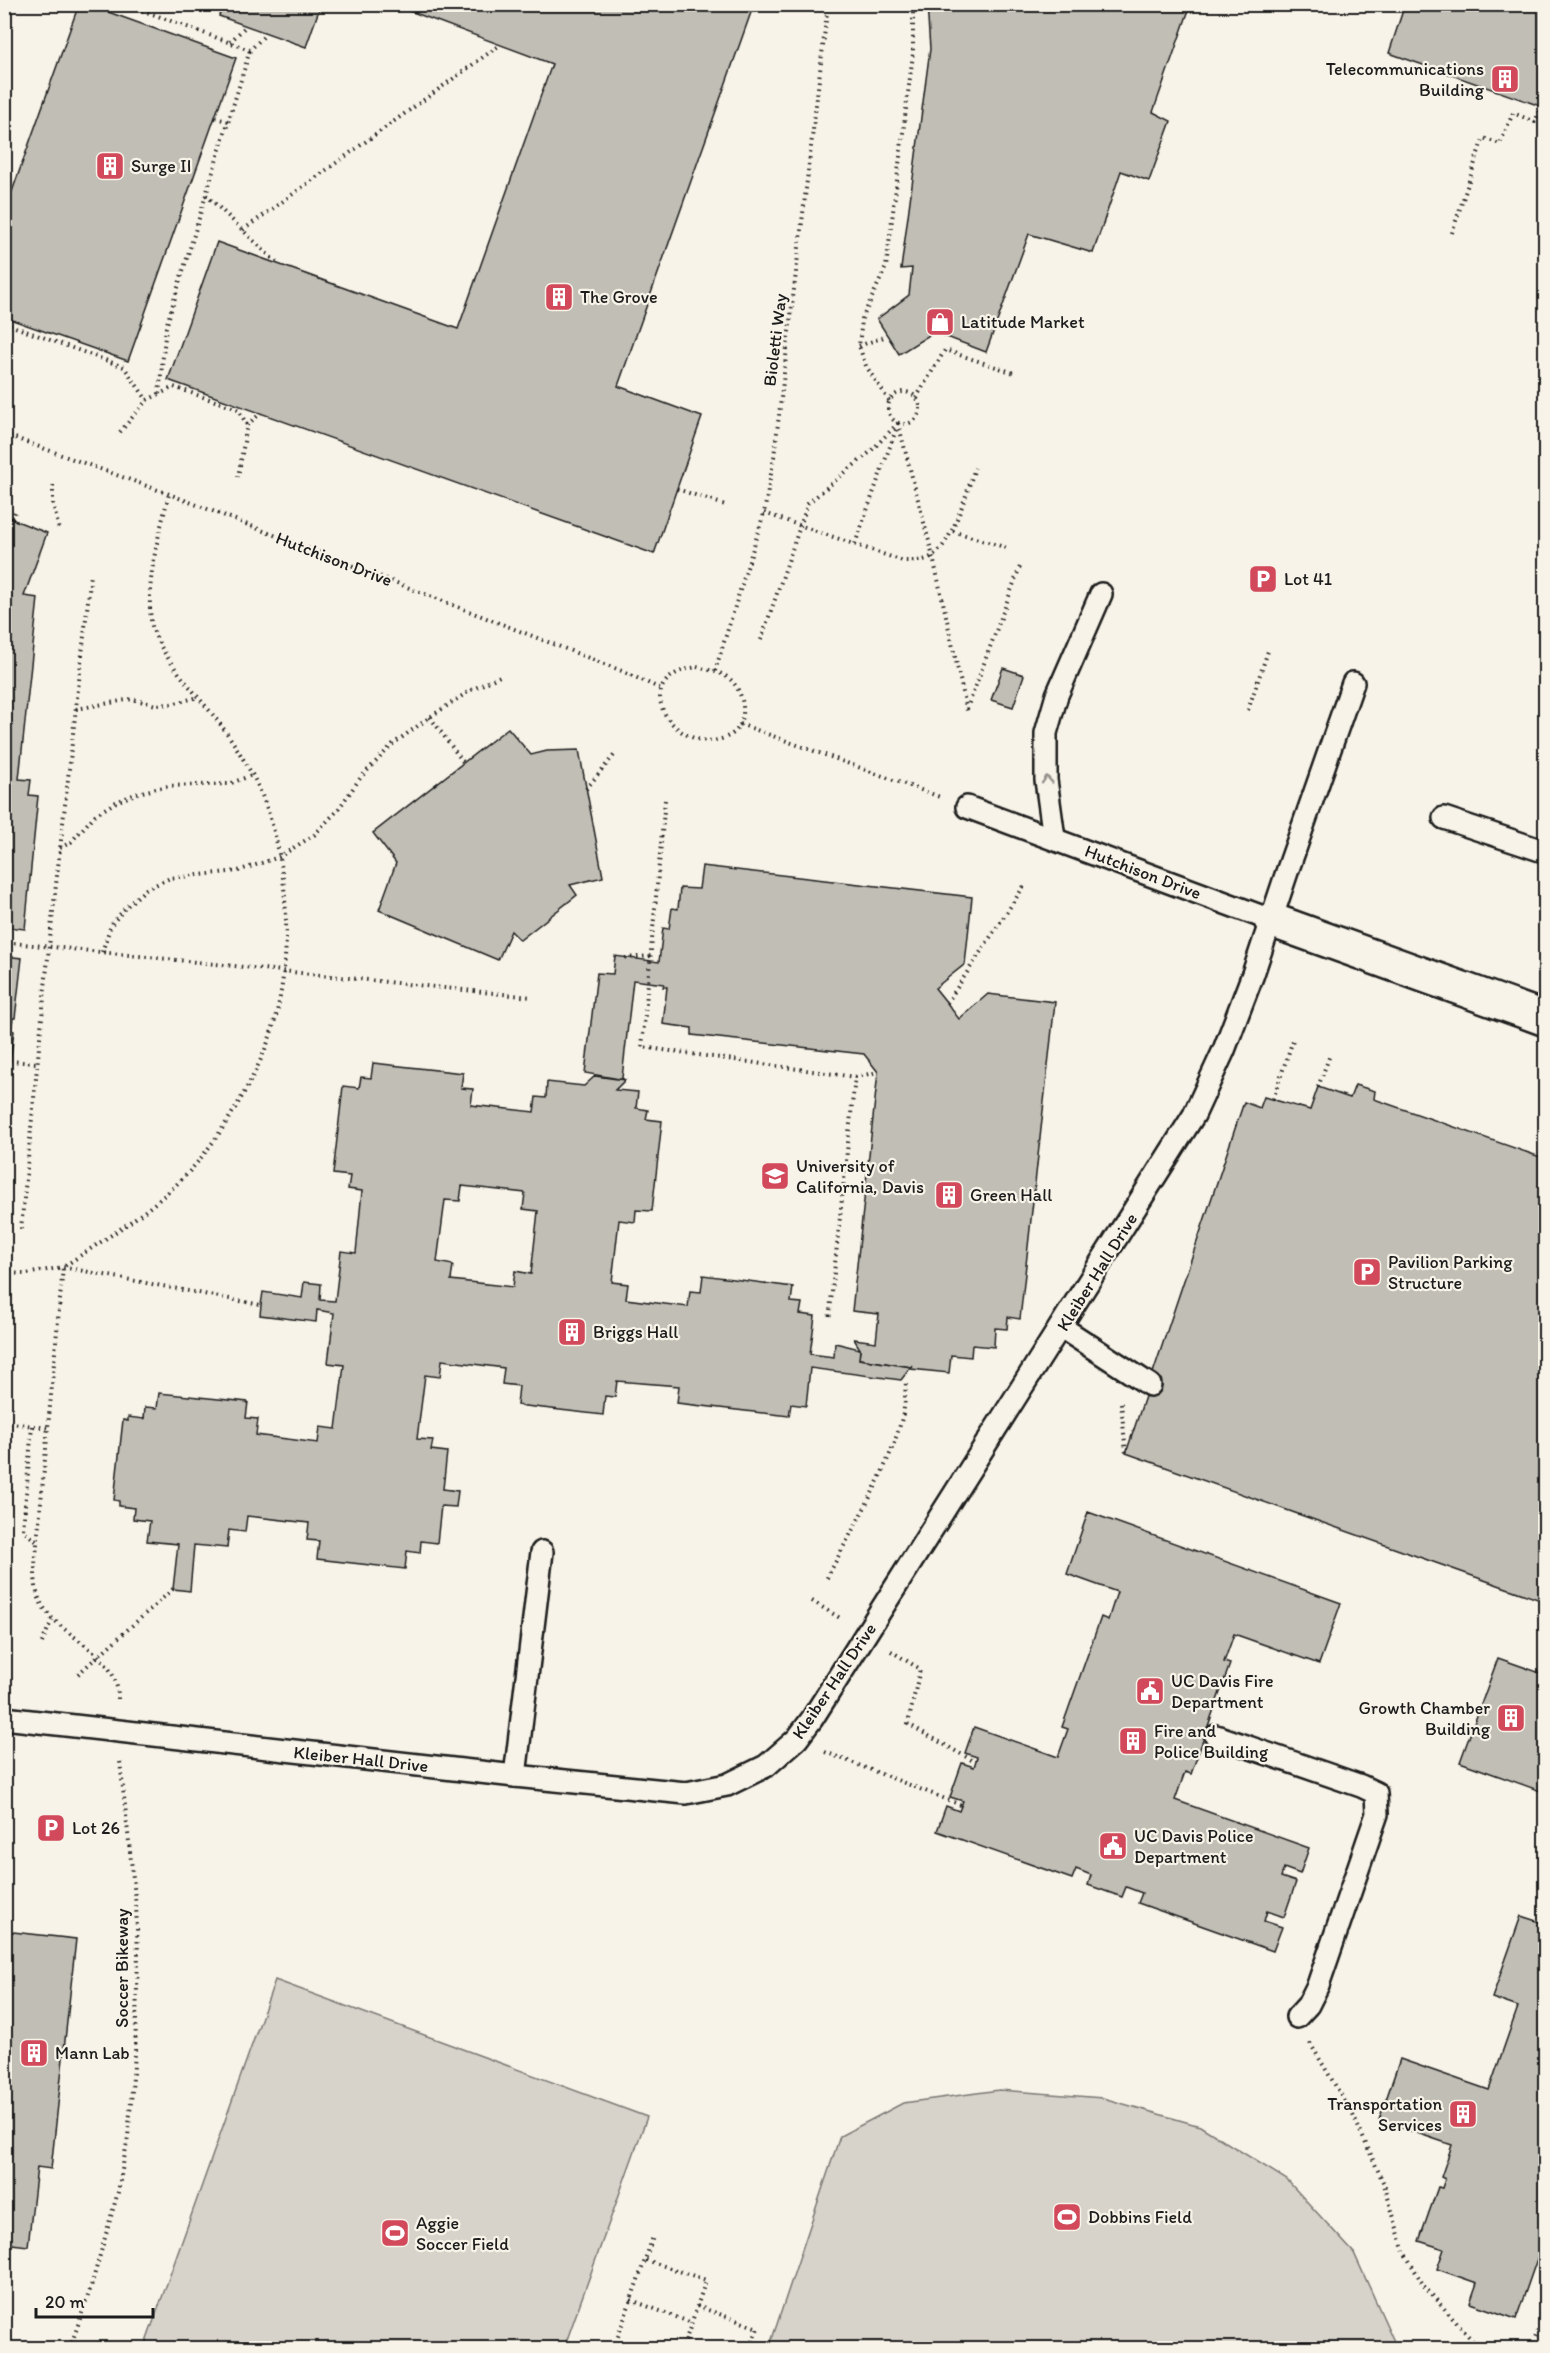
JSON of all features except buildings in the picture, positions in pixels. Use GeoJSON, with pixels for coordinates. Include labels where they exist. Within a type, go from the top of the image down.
{"type":"FeatureCollection","features":[{"type":"Feature","properties":{"kind":"street","name":"Hutchison Drive"},"geometry":{"type":"LineString","coordinates":[[1271,920],[1545,1019]]}},
{"type":"Feature","properties":{"kind":"lane"},"geometry":{"type":"LineString","coordinates":[[1054,838],[1046,780],[1046,734],[1057,695],[1101,594]]}},
{"type":"Feature","properties":{"kind":"lane","name":"Kleiber Hall Drive"},"geometry":{"type":"LineString","coordinates":[[4,1718],[686,1793],[727,1785],[766,1766],[797,1739],[812,1719],[1194,1115],[1245,996],[1353,684]]}},
{"type":"Feature","properties":{"kind":"lane","name":"Hutchison Drive"},"geometry":{"type":"LineString","coordinates":[[967,807],[1271,920]]}},
{"type":"Feature","properties":{"kind":"lane"},"geometry":{"type":"LineString","coordinates":[[1444,818],[1545,852]]}},
{"type":"Feature","properties":{"kind":"lane"},"geometry":{"type":"LineString","coordinates":[[1061,1327],[1150,1384]]}},
{"type":"Feature","properties":{"kind":"lane"},"geometry":{"type":"LineString","coordinates":[[515,1776],[542,1552]]}},
{"type":"Feature","properties":{"kind":"lane"},"geometry":{"type":"LineString","coordinates":[[1215,1736],[1376,1793],[1377,1814],[1321,1974],[1308,2005],[1298,2017]]}},
{"type":"Feature","properties":{"kind":"path"},"geometry":{"type":"LineString","coordinates":[[125,4],[250,50]]}},
{"type":"Feature","properties":{"kind":"path","name":"Bioletti Way"},"geometry":{"type":"LineString","coordinates":[[715,671],[764,513],[774,457],[828,4]]}},
{"type":"Feature","properties":{"kind":"path"},"geometry":{"type":"LineString","coordinates":[[889,401],[866,366],[859,346],[862,319],[886,267],[913,54],[913,4]]}},
{"type":"Feature","properties":{"kind":"path"},"geometry":{"type":"LineString","coordinates":[[230,42],[246,26]]}},
{"type":"Feature","properties":{"kind":"path"},"geometry":{"type":"LineString","coordinates":[[159,394],[166,327],[250,50],[267,34]]}},
{"type":"Feature","properties":{"kind":"path"},"geometry":{"type":"LineString","coordinates":[[243,230],[501,45]]}},
{"type":"Feature","properties":{"kind":"path"},"geometry":{"type":"LineString","coordinates":[[1452,233],[1483,138],[1500,144],[1513,113],[1535,122],[1540,106]]}},
{"type":"Feature","properties":{"kind":"path"},"geometry":{"type":"LineString","coordinates":[[215,118],[228,122]]}},
{"type":"Feature","properties":{"kind":"path"},"geometry":{"type":"LineString","coordinates":[[206,195],[279,265]]}},
{"type":"Feature","properties":{"kind":"path"},"geometry":{"type":"LineString","coordinates":[[4,323],[124,367],[147,400]]}},
{"type":"Feature","properties":{"kind":"path"},"geometry":{"type":"LineString","coordinates":[[859,346],[888,336]]}},
{"type":"Feature","properties":{"kind":"path"},"geometry":{"type":"LineString","coordinates":[[916,398],[945,350],[1014,373]]}},
{"type":"Feature","properties":{"kind":"path"},"geometry":{"type":"LineString","coordinates":[[120,432],[147,400],[174,387],[238,409],[247,426]]}},
{"type":"Feature","properties":{"kind":"path"},"geometry":{"type":"LineString","coordinates":[[907,392],[916,398],[920,408],[916,417],[909,424],[893,420],[888,412],[889,401],[892,397],[907,392]]}},
{"type":"Feature","properties":{"kind":"path"},"geometry":{"type":"LineString","coordinates":[[238,477],[247,426],[261,413]]}},
{"type":"Feature","properties":{"kind":"path"},"geometry":{"type":"LineString","coordinates":[[761,640],[808,503],[869,453],[898,423]]}},
{"type":"Feature","properties":{"kind":"path"},"geometry":{"type":"LineString","coordinates":[[855,544],[898,423]]}},
{"type":"Feature","properties":{"kind":"path"},"geometry":{"type":"LineString","coordinates":[[898,423],[933,557],[967,711],[1021,564]]}},
{"type":"Feature","properties":{"kind":"path","name":"Hutchison Drive"},"geometry":{"type":"LineString","coordinates":[[4,435],[169,494],[622,671],[661,689]]}},
{"type":"Feature","properties":{"kind":"path"},"geometry":{"type":"LineString","coordinates":[[764,513],[903,561],[919,561],[933,557],[953,531],[975,468]]}},
{"type":"Feature","properties":{"kind":"path"},"geometry":{"type":"LineString","coordinates":[[53,485],[53,504],[59,529]]}},
{"type":"Feature","properties":{"kind":"path"},"geometry":{"type":"LineString","coordinates":[[677,489],[725,505]]}},
{"type":"Feature","properties":{"kind":"path"},"geometry":{"type":"LineString","coordinates":[[118,1704],[114,1676],[98,1656],[40,1603],[35,1584],[63,1267],[155,1203],[178,1184],[214,1142],[243,1094],[268,1040],[280,998],[284,972],[283,885],[279,857],[268,814],[252,775],[225,729],[167,656],[157,639],[151,622],[150,598],[153,574],[158,539],[169,494]]}},
{"type":"Feature","properties":{"kind":"path"},"geometry":{"type":"LineString","coordinates":[[12,519],[16,509]]}},
{"type":"Feature","properties":{"kind":"path"},"geometry":{"type":"LineString","coordinates":[[953,531],[1010,549]]}},
{"type":"Feature","properties":{"kind":"path"},"geometry":{"type":"LineString","coordinates":[[21,1229],[49,947],[91,574]]}},
{"type":"Feature","properties":{"kind":"path"},"geometry":{"type":"LineString","coordinates":[[1248,710],[1268,651]]}},
{"type":"Feature","properties":{"kind":"path"},"geometry":{"type":"LineString","coordinates":[[697,667],[715,671],[731,680],[741,694],[744,710],[740,724],[732,734],[708,741],[677,730],[665,717],[659,704],[661,689],[670,677],[681,669],[697,667]]}},
{"type":"Feature","properties":{"kind":"path"},"geometry":{"type":"LineString","coordinates":[[102,952],[111,925],[146,889],[170,878],[238,871],[279,857],[314,835],[337,810],[361,777],[393,744],[471,690],[500,676]]}},
{"type":"Feature","properties":{"kind":"path"},"geometry":{"type":"LineString","coordinates":[[76,709],[132,699],[156,705],[199,697]]}},
{"type":"Feature","properties":{"kind":"path"},"geometry":{"type":"LineString","coordinates":[[430,717],[464,762]]}},
{"type":"Feature","properties":{"kind":"path"},"geometry":{"type":"LineString","coordinates":[[740,724],[967,807]]}},
{"type":"Feature","properties":{"kind":"path"},"geometry":{"type":"LineString","coordinates":[[586,789],[616,753]]}},
{"type":"Feature","properties":{"kind":"path"},"geometry":{"type":"LineString","coordinates":[[60,848],[71,842],[95,815],[116,802],[138,793],[168,786],[229,784],[252,775]]}},
{"type":"Feature","properties":{"kind":"path"},"geometry":{"type":"LineString","coordinates":[[665,800],[642,1047],[855,1077],[878,1072]]}},
{"type":"Feature","properties":{"kind":"path"},"geometry":{"type":"LineString","coordinates":[[947,1004],[1024,886]]}},
{"type":"Feature","properties":{"kind":"path"},"geometry":{"type":"LineString","coordinates":[[14,943],[531,998]]}},
{"type":"Feature","properties":{"kind":"path"},"geometry":{"type":"LineString","coordinates":[[626,958],[651,956]]}},
{"type":"Feature","properties":{"kind":"path"},"geometry":{"type":"LineString","coordinates":[[1273,1100],[1293,1040]]}},
{"type":"Feature","properties":{"kind":"path"},"geometry":{"type":"LineString","coordinates":[[1318,1087],[1330,1055]]}},
{"type":"Feature","properties":{"kind":"path"},"geometry":{"type":"LineString","coordinates":[[10,1061],[37,1063]]}},
{"type":"Feature","properties":{"kind":"path"},"geometry":{"type":"LineString","coordinates":[[829,1320],[855,1077]]}},
{"type":"Feature","properties":{"kind":"path"},"geometry":{"type":"LineString","coordinates":[[4,1273],[26,1274],[63,1267],[261,1305]]}},
{"type":"Feature","properties":{"kind":"path"},"geometry":{"type":"LineString","coordinates":[[1117,1364],[1126,1453]]}},
{"type":"Feature","properties":{"kind":"path"},"geometry":{"type":"LineString","coordinates":[[827,1578],[879,1478],[892,1446],[902,1418],[906,1382]]}},
{"type":"Feature","properties":{"kind":"path"},"geometry":{"type":"LineString","coordinates":[[4,1422],[48,1428]]}},
{"type":"Feature","properties":{"kind":"path"},"geometry":{"type":"LineString","coordinates":[[32,1426],[22,1530],[37,1542]]}},
{"type":"Feature","properties":{"kind":"path"},"geometry":{"type":"LineString","coordinates":[[78,1674],[173,1589]]}},
{"type":"Feature","properties":{"kind":"path"},"geometry":{"type":"LineString","coordinates":[[812,1601],[920,1669],[908,1724],[975,1762]]}},
{"type":"Feature","properties":{"kind":"path"},"geometry":{"type":"LineString","coordinates":[[42,1642],[53,1617]]}},
{"type":"Feature","properties":{"kind":"path"},"geometry":{"type":"LineString","coordinates":[[797,1739],[819,1750],[962,1805]]}},
{"type":"Feature","properties":{"kind":"path","name":"Soccer Bikeway"},"geometry":{"type":"LineString","coordinates":[[70,2349],[90,2290],[118,2192],[128,2137],[135,2054],[136,1905],[120,1760]]}},
{"type":"Feature","properties":{"kind":"path"},"geometry":{"type":"LineString","coordinates":[[1298,2017],[1312,2046],[1353,2115],[1384,2184],[1404,2252],[1424,2286],[1479,2349]]}},
{"type":"Feature","properties":{"kind":"path"},"geometry":{"type":"LineString","coordinates":[[614,2349],[653,2238]]}},
{"type":"Feature","properties":{"kind":"path"},"geometry":{"type":"LineString","coordinates":[[1543,2252],[1545,2245]]}},
{"type":"Feature","properties":{"kind":"path"},"geometry":{"type":"LineString","coordinates":[[646,2260],[706,2280],[683,2349]]}},
{"type":"Feature","properties":{"kind":"path"},"geometry":{"type":"LineString","coordinates":[[631,2300],[692,2323]]}},
{"type":"Feature","properties":{"kind":"path"},"geometry":{"type":"LineString","coordinates":[[697,2306],[758,2328],[750,2349]]}},
{"type":"Feature","properties":{"kind":"path"},"geometry":{"type":"LineString","coordinates":[[1532,2349],[1545,2309]]}},
{"type":"Feature","properties":{"kind":"path"},"geometry":{"type":"LineString","coordinates":[[616,2343],[632,2349]]}},
{"type":"Feature","properties":{"kind":"shaded area","name":"Aggie Soccer Field"},"geometry":{"type":"Polygon","coordinates":[[[275,1980],[647,2117],[564,2348],[144,2348],[275,1980]]]}},
{"type":"Feature","properties":{"kind":"shaded area","name":"Dobbins Field"},"geometry":{"type":"Polygon","coordinates":[[[999,2090],[1103,2098],[1200,2126],[1287,2180],[1354,2253],[1397,2348],[769,2348],[840,2136],[903,2103],[999,2090]]]}},
{"type":"Feature","properties":{"kind":"place","name":"Telecommunications Building"},"geometry":{"type":"Point","coordinates":[1505,79]}},
{"type":"Feature","properties":{"kind":"place","name":"Surge II"},"geometry":{"type":"Point","coordinates":[110,166]}},
{"type":"Feature","properties":{"kind":"place","name":"The Grove"},"geometry":{"type":"Point","coordinates":[559,297]}},
{"type":"Feature","properties":{"kind":"place","name":"Latitude Market"},"geometry":{"type":"Point","coordinates":[940,322]}},
{"type":"Feature","properties":{"kind":"place","name":"Lot 41"},"geometry":{"type":"Point","coordinates":[1263,579]}},
{"type":"Feature","properties":{"kind":"place","name":"University of California, Davis"},"geometry":{"type":"Point","coordinates":[775,1176]}},
{"type":"Feature","properties":{"kind":"place","name":"Green Hall"},"geometry":{"type":"Point","coordinates":[949,1195]}},
{"type":"Feature","properties":{"kind":"place","name":"Pavilion Parking Structure"},"geometry":{"type":"Point","coordinates":[1367,1272]}},
{"type":"Feature","properties":{"kind":"place","name":"Briggs Hall"},"geometry":{"type":"Point","coordinates":[572,1332]}},
{"type":"Feature","properties":{"kind":"place","name":"UC Davis Fire Department"},"geometry":{"type":"Point","coordinates":[1150,1691]}},
{"type":"Feature","properties":{"kind":"place","name":"Growth Chamber Building"},"geometry":{"type":"Point","coordinates":[1511,1718]}},
{"type":"Feature","properties":{"kind":"place","name":"Fire and Police Building"},"geometry":{"type":"Point","coordinates":[1133,1741]}},
{"type":"Feature","properties":{"kind":"place","name":"Lot 26"},"geometry":{"type":"Point","coordinates":[51,1828]}},
{"type":"Feature","properties":{"kind":"place","name":"UC Davis Police Department"},"geometry":{"type":"Point","coordinates":[1113,1846]}},
{"type":"Feature","properties":{"kind":"place","name":"Mann Lab"},"geometry":{"type":"Point","coordinates":[34,2053]}},
{"type":"Feature","properties":{"kind":"place","name":"Transportation Services"},"geometry":{"type":"Point","coordinates":[1463,2114]}},
{"type":"Feature","properties":{"kind":"place","name":"Dobbins Field"},"geometry":{"type":"Point","coordinates":[1067,2217]}},
{"type":"Feature","properties":{"kind":"place","name":"Aggie Soccer Field"},"geometry":{"type":"Point","coordinates":[395,2233]}}]}
